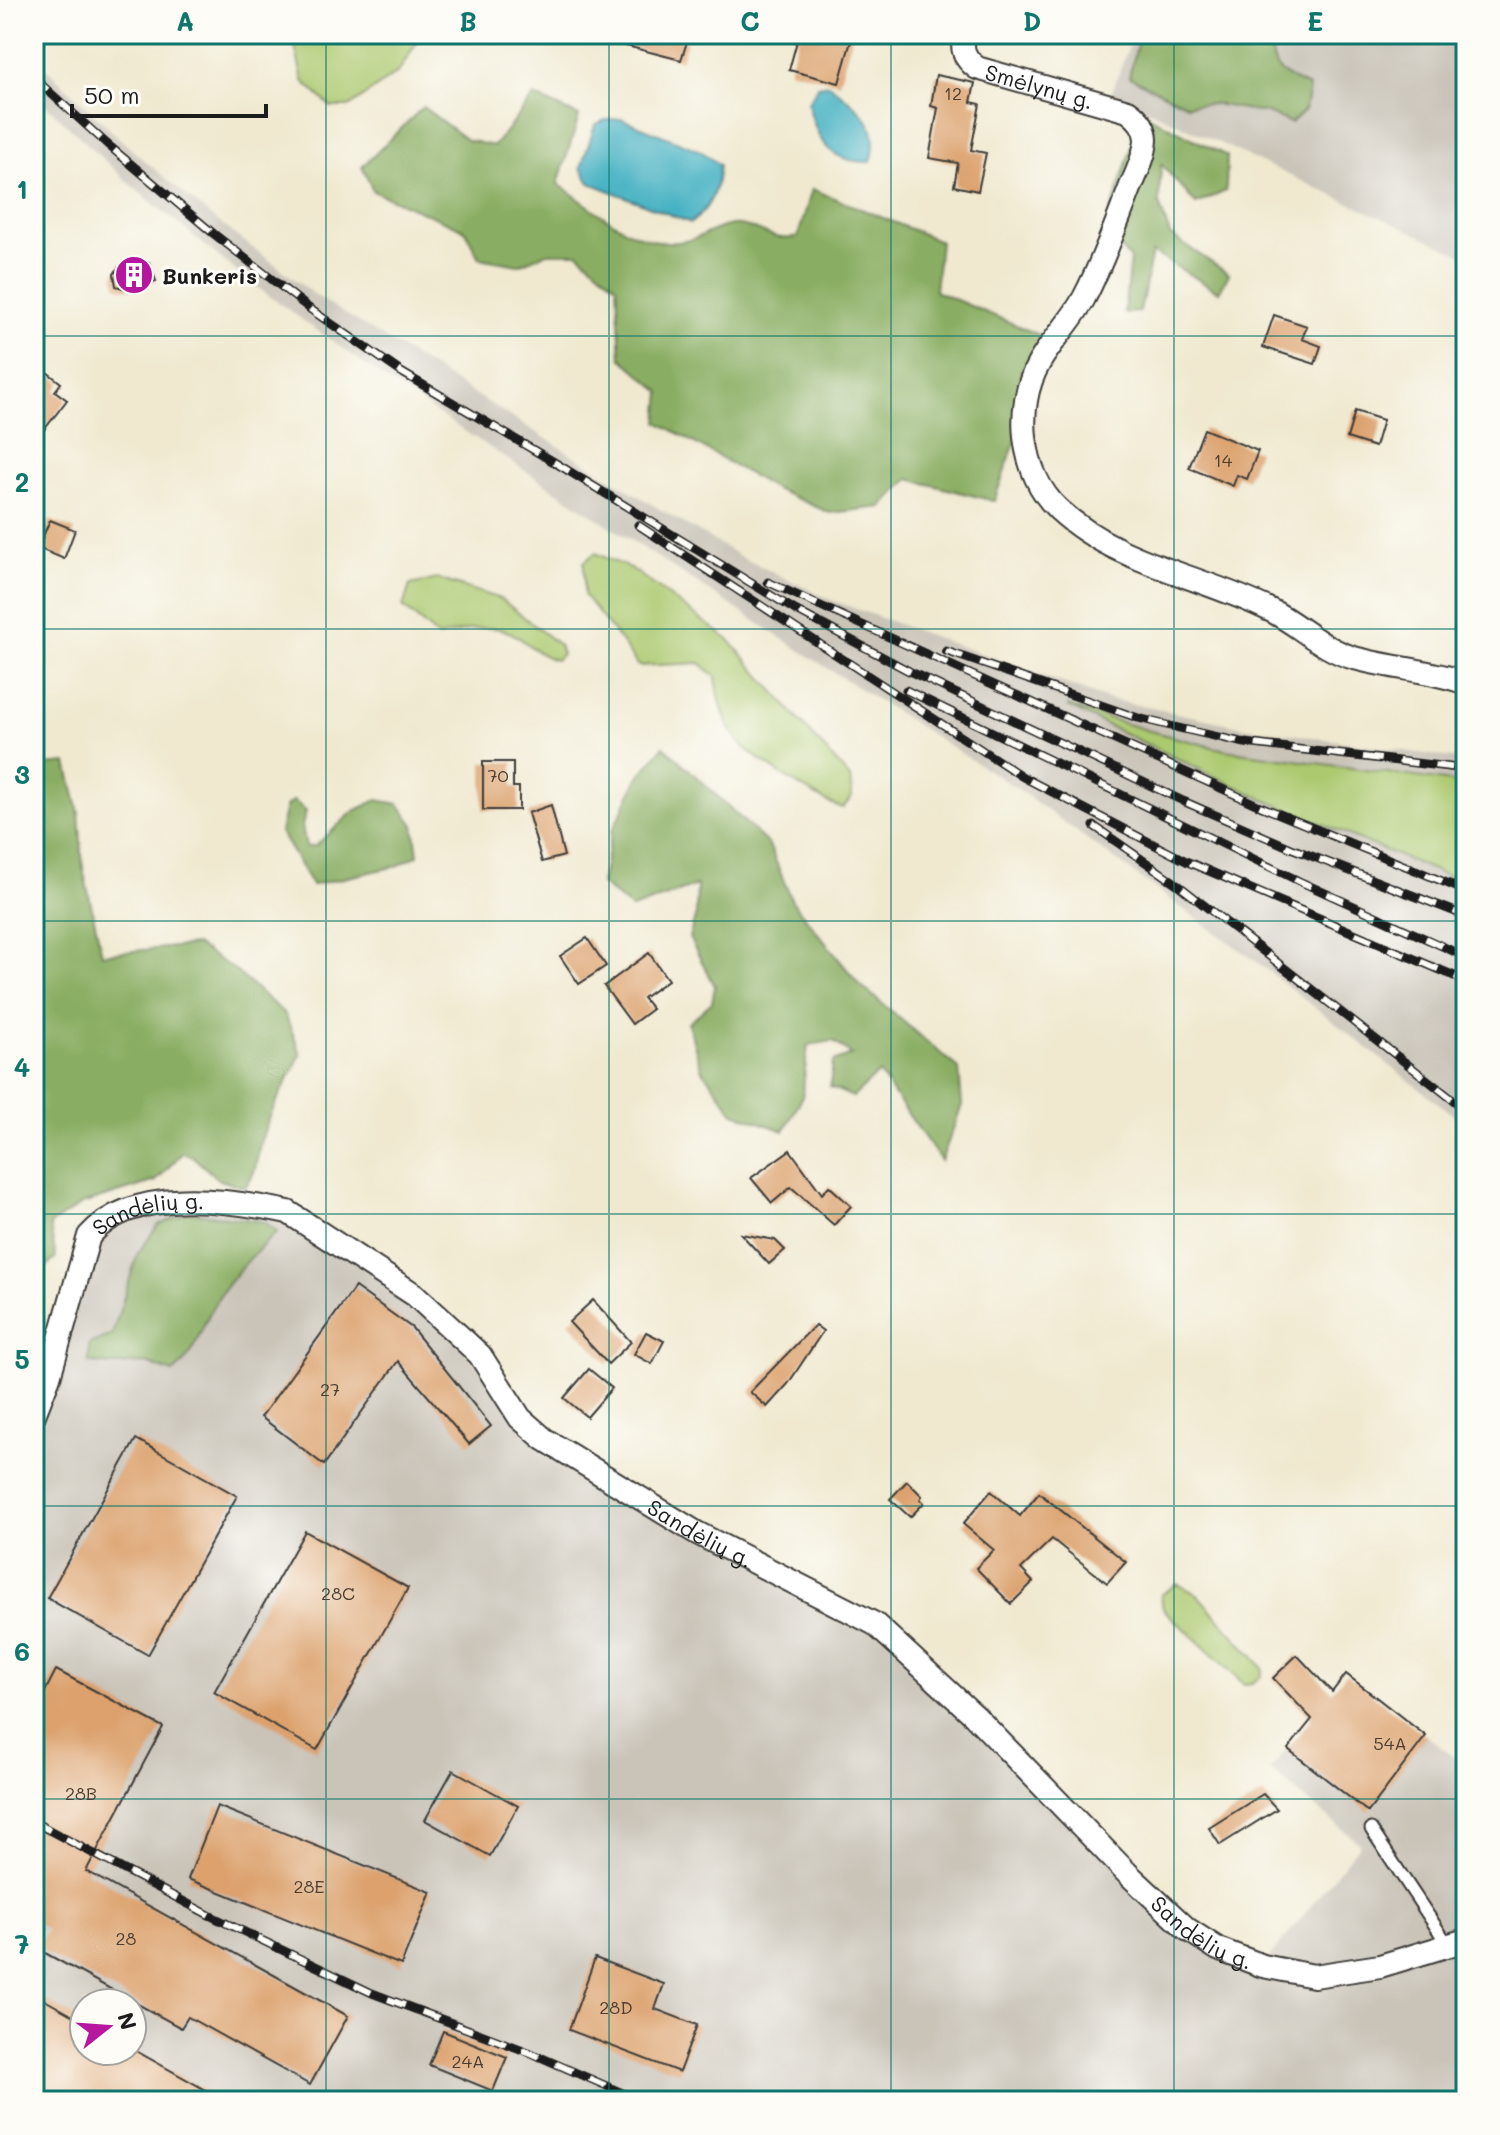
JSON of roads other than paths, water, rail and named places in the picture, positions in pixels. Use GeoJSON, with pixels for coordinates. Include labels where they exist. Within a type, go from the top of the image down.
{"type":"FeatureCollection","features":[{"type":"Feature","properties":{"kind":"street","name":"Smėlynų g."},"geometry":{"type":"LineString","coordinates":[[964,34],[962,50],[967,60],[977,68],[1128,111],[1140,119],[1146,138],[1143,155],[1108,246],[1083,300],[1038,364],[1027,395],[1025,430],[1029,460],[1039,486],[1056,507],[1077,525],[1123,552],[1273,611],[1322,645],[1351,658],[1449,676],[1466,683]]}},
{"type":"Feature","properties":{"kind":"street","name":"Sandėlių g."},"geometry":{"type":"LineString","coordinates":[[34,1415],[49,1377],[89,1236],[97,1228],[120,1212],[173,1201],[266,1207],[288,1212],[415,1295],[480,1355],[520,1418],[544,1439],[697,1533],[875,1624],[975,1716],[1137,1883],[1187,1929],[1218,1949],[1263,1966],[1314,1976],[1380,1966],[1457,1942]]}},
{"type":"Feature","properties":{"kind":"lane"},"geometry":{"type":"LineString","coordinates":[[1371,1829],[1457,1942]]}},
{"type":"Feature","properties":{"kind":"water"},"geometry":{"type":"Polygon","coordinates":[[[829,84],[857,108],[870,126],[874,136],[871,162],[844,158],[826,147],[820,138],[808,102],[818,86],[829,84]]]}},
{"type":"Feature","properties":{"kind":"water"},"geometry":{"type":"Polygon","coordinates":[[[622,119],[701,151],[719,165],[712,198],[691,223],[590,183],[581,168],[595,125],[605,120],[622,119]]]}},
{"type":"Feature","properties":{"kind":"railway"},"geometry":{"type":"LineString","coordinates":[[34,78],[214,234],[310,309],[401,372],[795,610],[909,671],[1183,801],[1291,848],[1466,916]]}},
{"type":"Feature","properties":{"kind":"railway"},"geometry":{"type":"LineString","coordinates":[[638,525],[1023,777],[1188,862],[1466,981]]}},
{"type":"Feature","properties":{"kind":"railway"},"geometry":{"type":"LineString","coordinates":[[768,582],[1260,806],[1466,891]]}},
{"type":"Feature","properties":{"kind":"railway"},"geometry":{"type":"LineString","coordinates":[[946,651],[1138,718],[1183,729],[1245,743],[1466,769]]}},
{"type":"Feature","properties":{"kind":"railway"},"geometry":{"type":"LineString","coordinates":[[906,690],[1299,881],[1466,957]]}},
{"type":"Feature","properties":{"kind":"railway"},"geometry":{"type":"LineString","coordinates":[[1094,826],[1177,884],[1466,1110]]}},
{"type":"Feature","properties":{"kind":"railway"},"geometry":{"type":"LineString","coordinates":[[34,1822],[209,1915],[372,1993],[531,2053],[641,2101]]}},
{"type":"Feature","properties":{"kind":"place","name":"Bunkeris"},"geometry":{"type":"Point","coordinates":[134,275]}}]}
